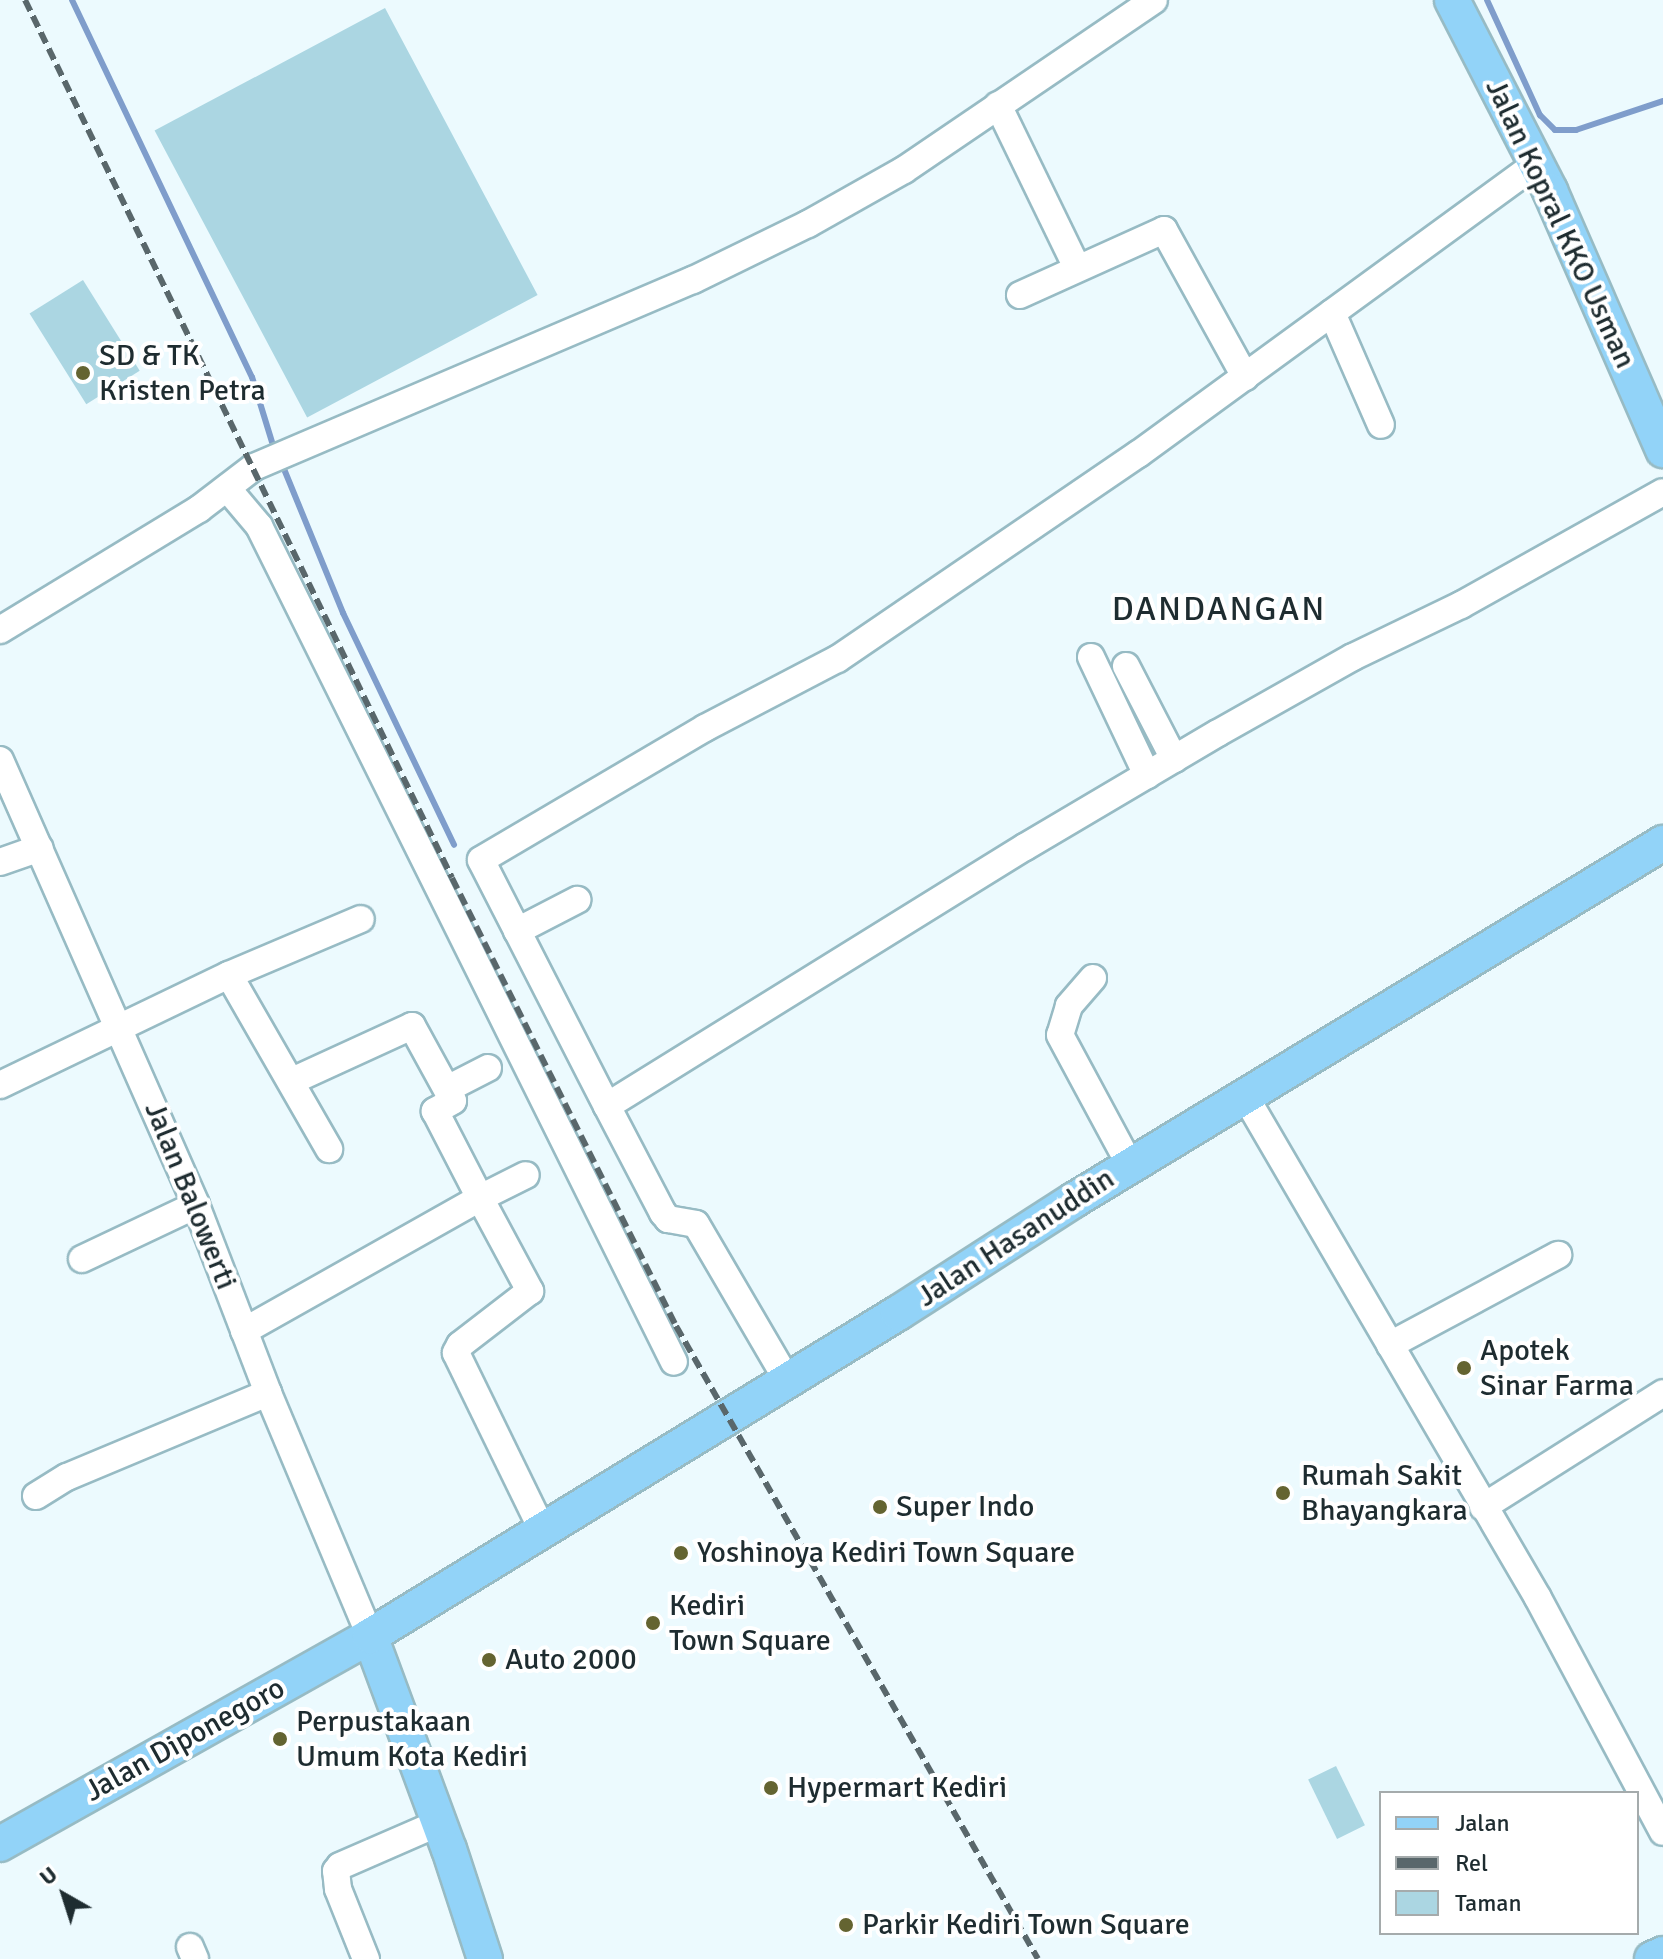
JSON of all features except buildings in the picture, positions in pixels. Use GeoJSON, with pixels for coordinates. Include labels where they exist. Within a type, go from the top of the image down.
{"type":"FeatureCollection","features":[{"type":"Feature","properties":{"kind":"main road","name":"Jalan Kopral KKO Usman"},"geometry":{"type":"LineString","coordinates":[[1452,0],[1536,164],[1663,450]]}},
{"type":"Feature","properties":{"kind":"main road","name":"Jalan Hasanuddin"},"geometry":{"type":"LineString","coordinates":[[370,1636],[1130,1165],[1663,843]]}},
{"type":"Feature","properties":{"kind":"main road"},"geometry":{"type":"LineString","coordinates":[[370,1636],[485,1959]]}},
{"type":"Feature","properties":{"kind":"main road","name":"Jalan Diponegoro"},"geometry":{"type":"LineString","coordinates":[[0,1844],[370,1636]]}},
{"type":"Feature","properties":{"kind":"main road"},"geometry":{"type":"LineString","coordinates":[[1652,1959],[1663,1954]]}},
{"type":"Feature","properties":{"kind":"street"},"geometry":{"type":"LineString","coordinates":[[0,630],[199,509],[254,467],[693,280],[808,224],[904,170],[1154,0]]}},
{"type":"Feature","properties":{"kind":"street"},"geometry":{"type":"LineString","coordinates":[[998,105],[1077,268]]}},
{"type":"Feature","properties":{"kind":"street"},"geometry":{"type":"LineString","coordinates":[[787,1380],[696,1224],[668,1219],[663,1213],[481,860],[705,728],[837,659],[1245,377],[1536,164]]}},
{"type":"Feature","properties":{"kind":"street"},"geometry":{"type":"LineString","coordinates":[[1020,295],[1164,230],[1245,377]]}},
{"type":"Feature","properties":{"kind":"street"},"geometry":{"type":"LineString","coordinates":[[1332,313],[1381,425]]}},
{"type":"Feature","properties":{"kind":"street"},"geometry":{"type":"LineString","coordinates":[[227,488],[259,526],[674,1362]]}},
{"type":"Feature","properties":{"kind":"street"},"geometry":{"type":"LineString","coordinates":[[607,1106],[1174,759],[1353,657],[1461,605],[1663,492]]}},
{"type":"Feature","properties":{"kind":"street"},"geometry":{"type":"LineString","coordinates":[[1091,657],[1147,775]]}},
{"type":"Feature","properties":{"kind":"street"},"geometry":{"type":"LineString","coordinates":[[1126,666],[1174,759]]}},
{"type":"Feature","properties":{"kind":"street","name":"Jalan Balowerti"},"geometry":{"type":"LineString","coordinates":[[0,760],[122,1030],[196,1205],[268,1393],[370,1636]]}},
{"type":"Feature","properties":{"kind":"street"},"geometry":{"type":"LineString","coordinates":[[0,862],[40,848]]}},
{"type":"Feature","properties":{"kind":"street"},"geometry":{"type":"LineString","coordinates":[[517,931],[577,900]]}},
{"type":"Feature","properties":{"kind":"street"},"geometry":{"type":"LineString","coordinates":[[0,1085],[122,1030],[229,975],[361,919]]}},
{"type":"Feature","properties":{"kind":"street"},"geometry":{"type":"LineString","coordinates":[[229,975],[329,1149]]}},
{"type":"Feature","properties":{"kind":"street"},"geometry":{"type":"LineString","coordinates":[[1093,978],[1069,1006],[1060,1035],[1130,1165]]}},
{"type":"Feature","properties":{"kind":"street"},"geometry":{"type":"LineString","coordinates":[[292,1081],[412,1026],[453,1101],[435,1111],[530,1291],[460,1345],[456,1353],[542,1529]]}},
{"type":"Feature","properties":{"kind":"street"},"geometry":{"type":"LineString","coordinates":[[447,1089],[488,1068]]}},
{"type":"Feature","properties":{"kind":"street"},"geometry":{"type":"LineString","coordinates":[[1245,1096],[1538,1598],[1663,1832]]}},
{"type":"Feature","properties":{"kind":"street"},"geometry":{"type":"LineString","coordinates":[[244,1331],[526,1175]]}},
{"type":"Feature","properties":{"kind":"street"},"geometry":{"type":"LineString","coordinates":[[82,1259],[196,1205]]}},
{"type":"Feature","properties":{"kind":"street"},"geometry":{"type":"LineString","coordinates":[[1390,1345],[1558,1255]]}},
{"type":"Feature","properties":{"kind":"street"},"geometry":{"type":"LineString","coordinates":[[36,1496],[67,1477],[268,1393]]}},
{"type":"Feature","properties":{"kind":"street"},"geometry":{"type":"LineString","coordinates":[[1483,1507],[1663,1393]]}},
{"type":"Feature","properties":{"kind":"street"},"geometry":{"type":"LineString","coordinates":[[366,1959],[338,1889],[336,1871],[340,1866],[439,1823]]}},
{"type":"Feature","properties":{"kind":"green space"},"geometry":{"type":"Polygon","coordinates":[[[385,8],[538,295],[307,417],[155,131],[385,8]]]}},
{"type":"Feature","properties":{"kind":"green space"},"geometry":{"type":"Polygon","coordinates":[[[83,280],[140,371],[86,404],[30,313],[83,280]]]}},
{"type":"Feature","properties":{"kind":"green space"},"geometry":{"type":"Polygon","coordinates":[[[1336,1766],[1365,1825],[1337,1839],[1308,1780],[1336,1766]]]}},
{"type":"Feature","properties":{"kind":"waterway"},"geometry":{"type":"LineString","coordinates":[[72,0],[252,377],[272,442]]}},
{"type":"Feature","properties":{"kind":"waterway"},"geometry":{"type":"LineString","coordinates":[[1487,0],[1540,115],[1555,130],[1576,130],[1663,101]]}},
{"type":"Feature","properties":{"kind":"waterway"},"geometry":{"type":"LineString","coordinates":[[284,469],[343,613],[454,845]]}},
{"type":"Feature","properties":{"kind":"railway"},"geometry":{"type":"LineString","coordinates":[[25,0],[452,878],[676,1326],[1038,1959]]}},
{"type":"Feature","properties":{"kind":"place","name":"SD & TK Kristen Petra"},"geometry":{"type":"Point","coordinates":[83,373]}},
{"type":"Feature","properties":{"kind":"place","name":"Apotek Sinar Farma"},"geometry":{"type":"Point","coordinates":[1464,1368]}},
{"type":"Feature","properties":{"kind":"place","name":"Rumah Sakit Bhayangkara"},"geometry":{"type":"Point","coordinates":[1283,1493]}},
{"type":"Feature","properties":{"kind":"place","name":"Super Indo"},"geometry":{"type":"Point","coordinates":[880,1507]}},
{"type":"Feature","properties":{"kind":"place","name":"Yoshinoya Kediri Town Square"},"geometry":{"type":"Point","coordinates":[681,1553]}},
{"type":"Feature","properties":{"kind":"place","name":"Kediri Town Square"},"geometry":{"type":"Point","coordinates":[653,1623]}},
{"type":"Feature","properties":{"kind":"place","name":"Auto 2000"},"geometry":{"type":"Point","coordinates":[489,1660]}},
{"type":"Feature","properties":{"kind":"place","name":"Perpustakaan Umum Kota Kediri"},"geometry":{"type":"Point","coordinates":[280,1739]}},
{"type":"Feature","properties":{"kind":"place","name":"Hypermart Kediri"},"geometry":{"type":"Point","coordinates":[771,1788]}},
{"type":"Feature","properties":{"kind":"place","name":"Parkir Kediri Town Square"},"geometry":{"type":"Point","coordinates":[846,1925]}},
{"type":"Feature","properties":{"kind":"district","name":"DANDANGAN"},"geometry":{"type":"Point","coordinates":[1219,610]}}]}
